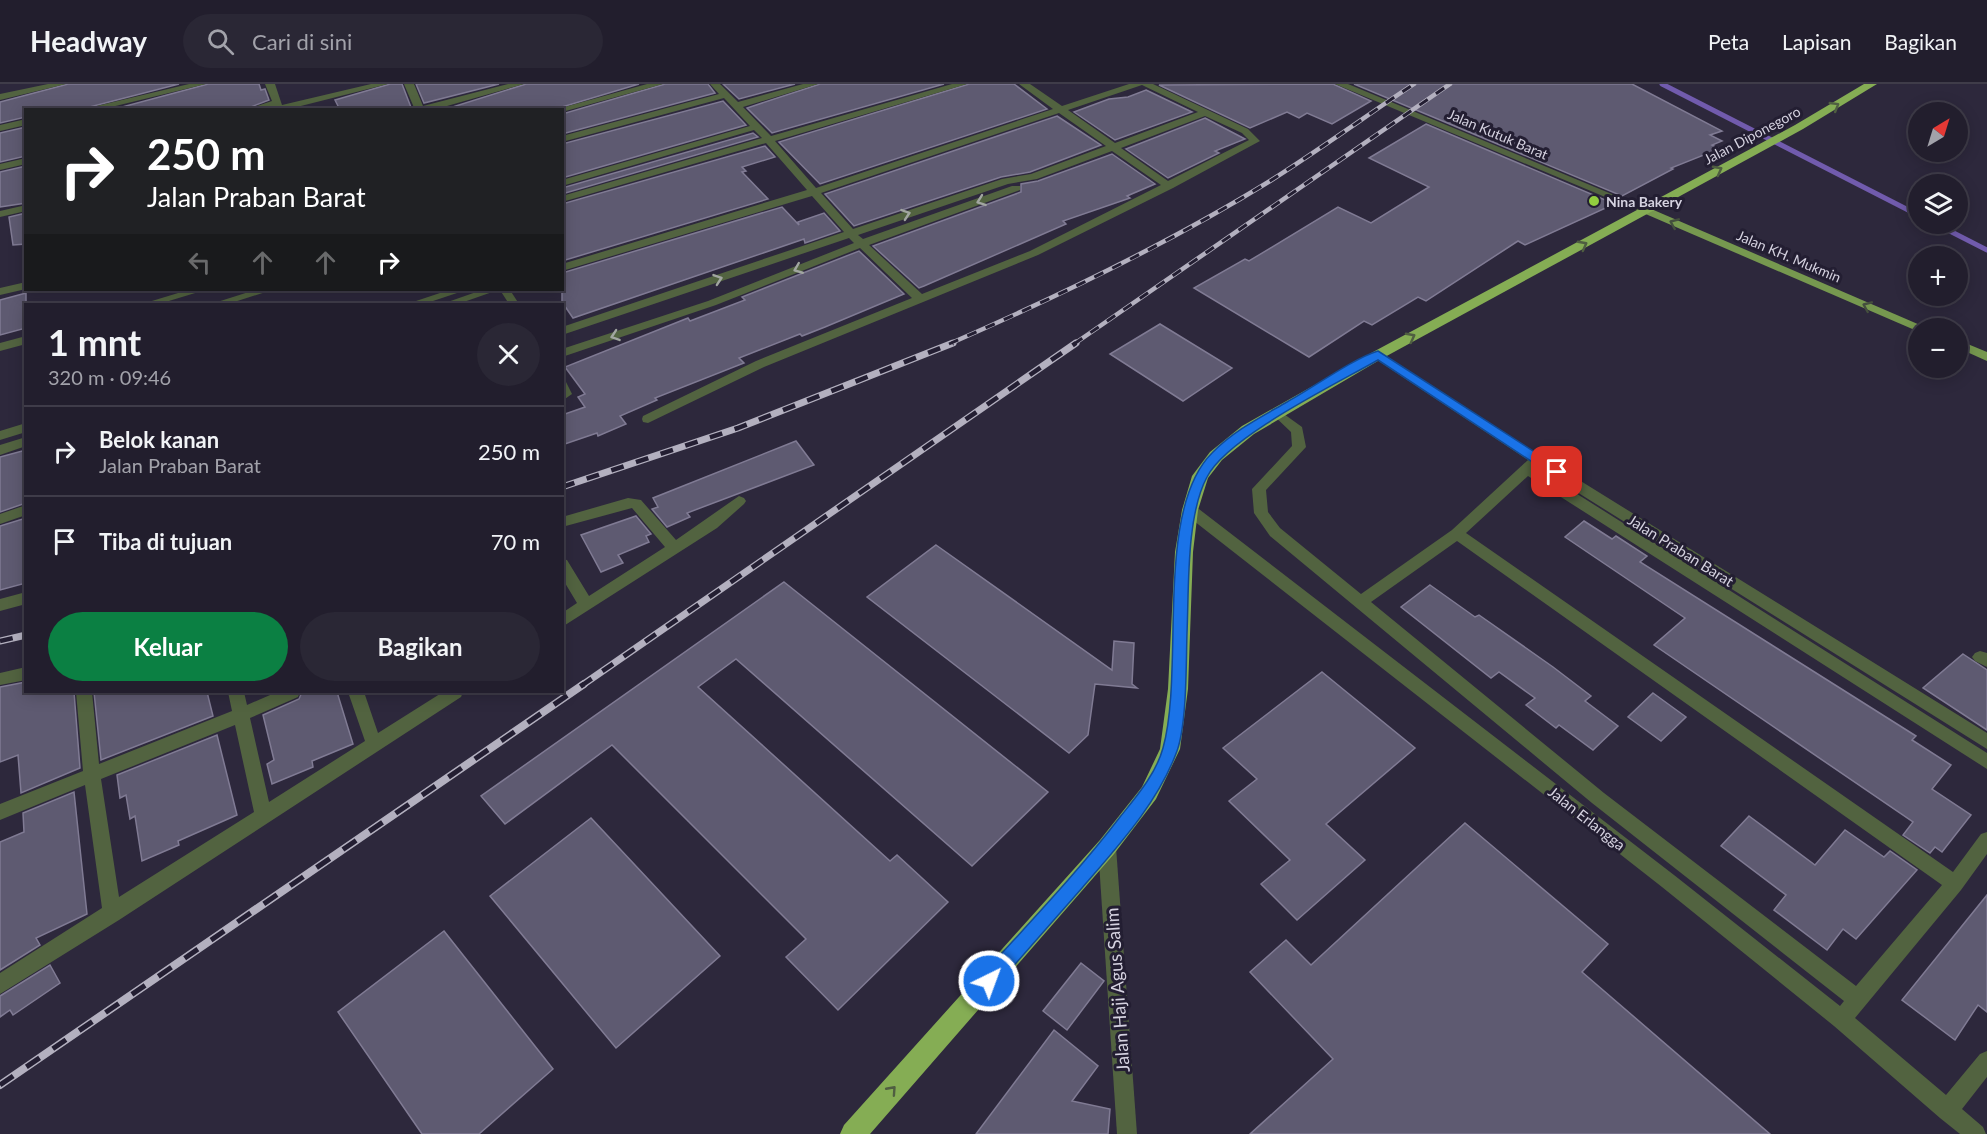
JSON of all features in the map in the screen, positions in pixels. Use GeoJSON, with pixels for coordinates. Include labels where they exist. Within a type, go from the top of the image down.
{"type":"FeatureCollection","features":[{"type":"Feature","properties":{"kind":"highway","name":"Jalan Diponegoro"},"geometry":{"type":"LineString","coordinates":[[853,1134],[1107,847],[1149,793],[1170,749],[1178,690],[1184,552],[1190,510],[1200,476],[1216,456],[1248,430],[1378,355],[1798,127],[1872,84]]}},
{"type":"Feature","properties":{"kind":"main road","name":"Jalan KH. Mukmin"},"geometry":{"type":"LineString","coordinates":[[1645,210],[1908,322]]}},
{"type":"Feature","properties":{"kind":"main road"},"geometry":{"type":"LineString","coordinates":[[1968,348],[1987,357]]}},
{"type":"Feature","properties":{"kind":"street"},"geometry":{"type":"LineString","coordinates":[[0,97],[61,84]]}},
{"type":"Feature","properties":{"kind":"street"},"geometry":{"type":"LineString","coordinates":[[93,108],[201,84]]}},
{"type":"Feature","properties":{"kind":"street"},"geometry":{"type":"LineString","coordinates":[[270,84],[276,106]]}},
{"type":"Feature","properties":{"kind":"street"},"geometry":{"type":"LineString","coordinates":[[276,106],[360,84]]}},
{"type":"Feature","properties":{"kind":"street"},"geometry":{"type":"LineString","coordinates":[[259,108],[383,84]]}},
{"type":"Feature","properties":{"kind":"street"},"geometry":{"type":"LineString","coordinates":[[410,84],[419,108]]}},
{"type":"Feature","properties":{"kind":"street"},"geometry":{"type":"LineString","coordinates":[[428,108],[519,84]]}},
{"type":"Feature","properties":{"kind":"street"},"geometry":{"type":"LineString","coordinates":[[564,108],[658,84]]}},
{"type":"Feature","properties":{"kind":"street"},"geometry":{"type":"LineString","coordinates":[[715,84],[768,139],[850,233],[921,300]]}},
{"type":"Feature","properties":{"kind":"street"},"geometry":{"type":"LineString","coordinates":[[736,106],[813,84]]}},
{"type":"Feature","properties":{"kind":"street"},"geometry":{"type":"LineString","coordinates":[[564,198],[962,84]]}},
{"type":"Feature","properties":{"kind":"street"},"geometry":{"type":"LineString","coordinates":[[1024,84],[1170,186]]}},
{"type":"Feature","properties":{"kind":"street"},"geometry":{"type":"LineString","coordinates":[[1057,108],[1115,84]]}},
{"type":"Feature","properties":{"kind":"street"},"geometry":{"type":"LineString","coordinates":[[564,267],[650,237],[1138,84]]}},
{"type":"Feature","properties":{"kind":"street"},"geometry":{"type":"LineString","coordinates":[[648,419],[760,364],[1034,253],[1255,141],[1245,131],[1146,84]]}},
{"type":"Feature","properties":{"kind":"street","name":"Jalan Kutuk Barat"},"geometry":{"type":"LineString","coordinates":[[1340,84],[1645,210]]}},
{"type":"Feature","properties":{"kind":"street"},"geometry":{"type":"LineString","coordinates":[[564,138],[726,94]]}},
{"type":"Feature","properties":{"kind":"street"},"geometry":{"type":"LineString","coordinates":[[564,352],[712,303],[861,244],[1017,188],[1033,177],[1111,146],[1207,112]]}},
{"type":"Feature","properties":{"kind":"street"},"geometry":{"type":"LineString","coordinates":[[0,128],[24,122]]}},
{"type":"Feature","properties":{"kind":"street"},"geometry":{"type":"LineString","coordinates":[[564,182],[755,127]]}},
{"type":"Feature","properties":{"kind":"street"},"geometry":{"type":"LineString","coordinates":[[0,167],[24,161]]}},
{"type":"Feature","properties":{"kind":"street"},"geometry":{"type":"LineString","coordinates":[[0,172],[24,166]]}},
{"type":"Feature","properties":{"kind":"street"},"geometry":{"type":"LineString","coordinates":[[604,171],[614,184]]}},
{"type":"Feature","properties":{"kind":"street"},"geometry":{"type":"LineString","coordinates":[[564,330],[1006,181],[1033,177]]}},
{"type":"Feature","properties":{"kind":"street"},"geometry":{"type":"LineString","coordinates":[[0,214],[24,208]]}},
{"type":"Feature","properties":{"kind":"street"},"geometry":{"type":"LineString","coordinates":[[564,258],[650,237]]}},
{"type":"Feature","properties":{"kind":"street"},"geometry":{"type":"LineString","coordinates":[[0,292],[24,286]]}},
{"type":"Feature","properties":{"kind":"street"},"geometry":{"type":"LineString","coordinates":[[695,287],[712,303]]}},
{"type":"Feature","properties":{"kind":"street"},"geometry":{"type":"LineString","coordinates":[[152,303],[195,291]]}},
{"type":"Feature","properties":{"kind":"street"},"geometry":{"type":"LineString","coordinates":[[220,303],[262,291]]}},
{"type":"Feature","properties":{"kind":"street"},"geometry":{"type":"LineString","coordinates":[[416,303],[457,291]]}},
{"type":"Feature","properties":{"kind":"street"},"geometry":{"type":"LineString","coordinates":[[451,303],[489,291]]}},
{"type":"Feature","properties":{"kind":"street"},"geometry":{"type":"LineString","coordinates":[[0,347],[24,341]]}},
{"type":"Feature","properties":{"kind":"street","name":"Jalan Praban Barat"},"geometry":{"type":"LineString","coordinates":[[1378,355],[1532,464],[1987,742]]}},
{"type":"Feature","properties":{"kind":"street"},"geometry":{"type":"LineString","coordinates":[[1277,413],[1297,430],[1299,447],[1260,489],[1261,513],[1275,532],[1362,601],[1454,681],[1598,798],[1857,999]]}},
{"type":"Feature","properties":{"kind":"street"},"geometry":{"type":"LineString","coordinates":[[0,436],[24,428]]}},
{"type":"Feature","properties":{"kind":"street"},"geometry":{"type":"LineString","coordinates":[[0,450],[24,442]]}},
{"type":"Feature","properties":{"kind":"street"},"geometry":{"type":"LineString","coordinates":[[1362,601],[1457,534],[1532,464],[1987,762]]}},
{"type":"Feature","properties":{"kind":"street"},"geometry":{"type":"LineString","coordinates":[[564,620],[712,524],[739,501]]}},
{"type":"Feature","properties":{"kind":"street"},"geometry":{"type":"LineString","coordinates":[[564,521],[628,503],[636,504],[674,548]]}},
{"type":"Feature","properties":{"kind":"street","name":"Jalan Erlangga"},"geometry":{"type":"LineString","coordinates":[[1190,510],[1841,1019],[1976,1134]]}},
{"type":"Feature","properties":{"kind":"street"},"geometry":{"type":"LineString","coordinates":[[0,519],[24,511]]}},
{"type":"Feature","properties":{"kind":"street"},"geometry":{"type":"LineString","coordinates":[[1457,534],[1955,884]]}},
{"type":"Feature","properties":{"kind":"street"},"geometry":{"type":"LineString","coordinates":[[564,567],[586,605]]}},
{"type":"Feature","properties":{"kind":"street"},"geometry":{"type":"LineString","coordinates":[[0,605],[24,599]]}},
{"type":"Feature","properties":{"kind":"street"},"geometry":{"type":"LineString","coordinates":[[0,679],[24,673]]}},
{"type":"Feature","properties":{"kind":"street"},"geometry":{"type":"LineString","coordinates":[[84,693],[92,775],[112,914]]}},
{"type":"Feature","properties":{"kind":"street"},"geometry":{"type":"LineString","coordinates":[[236,693],[263,814]]}},
{"type":"Feature","properties":{"kind":"street"},"geometry":{"type":"LineString","coordinates":[[0,812],[241,715],[290,693]]}},
{"type":"Feature","properties":{"kind":"street"},"geometry":{"type":"LineString","coordinates":[[356,693],[374,744]]}},
{"type":"Feature","properties":{"kind":"street"},"geometry":{"type":"LineString","coordinates":[[0,984],[453,693]]}},
{"type":"Feature","properties":{"kind":"street"},"geometry":{"type":"LineString","coordinates":[[1841,1019],[1955,884],[1987,840]]}},
{"type":"Feature","properties":{"kind":"street","name":"Jalan Haji Agus Salim"},"geometry":{"type":"LineString","coordinates":[[1107,847],[1127,1134]]}},
{"type":"Feature","properties":{"kind":"street"},"geometry":{"type":"LineString","coordinates":[[1947,1111],[1987,1061]]}},
{"type":"Feature","properties":{"kind":"building"},"geometry":{"type":"Polygon","coordinates":[[[68,84],[179,84],[86,108],[24,108],[24,117],[0,123],[0,102],[68,84]]]}},
{"type":"Feature","properties":{"kind":"building"},"geometry":{"type":"Polygon","coordinates":[[[208,84],[259,84],[261,90],[265,89],[269,100],[248,108],[118,108],[208,84]]]}},
{"type":"Feature","properties":{"kind":"building"},"geometry":{"type":"Polygon","coordinates":[[[390,84],[402,84],[411,108],[339,108],[335,100],[390,84]]]}},
{"type":"Feature","properties":{"kind":"building"},"geometry":{"type":"Polygon","coordinates":[[[416,84],[499,84],[424,103],[416,84]]]}},
{"type":"Feature","properties":{"kind":"building"},"geometry":{"type":"Polygon","coordinates":[[[526,84],[639,84],[559,108],[449,108],[526,84]]]}},
{"type":"Feature","properties":{"kind":"building"},"geometry":{"type":"Polygon","coordinates":[[[665,84],[708,84],[715,93],[564,133],[564,113],[665,84]]]}},
{"type":"Feature","properties":{"kind":"building"},"geometry":{"type":"Polygon","coordinates":[[[723,84],[795,84],[739,99],[723,84]]]}},
{"type":"Feature","properties":{"kind":"building"},"geometry":{"type":"Polygon","coordinates":[[[820,84],[944,84],[772,133],[747,108],[820,84]]]}},
{"type":"Feature","properties":{"kind":"building"},"geometry":{"type":"Polygon","coordinates":[[[969,84],[1014,84],[1047,109],[820,184],[779,142],[969,84]]]}},
{"type":"Feature","properties":{"kind":"building"},"geometry":{"type":"Polygon","coordinates":[[[1333,84],[1371,101],[1332,124],[1307,113],[1299,118],[1287,112],[1250,128],[1159,85],[1333,84]]]}},
{"type":"Feature","properties":{"kind":"building"},"geometry":{"type":"Polygon","coordinates":[[[1354,84],[1632,84],[1722,131],[1710,135],[1722,141],[1712,145],[1719,149],[1671,168],[1673,169],[1622,196],[1354,84]]]}},
{"type":"Feature","properties":{"kind":"building"},"geometry":{"type":"Polygon","coordinates":[[[1146,90],[1192,112],[1115,140],[1074,112],[1109,99],[1128,97],[1146,90]]]}},
{"type":"Feature","properties":{"kind":"building"},"geometry":{"type":"Polygon","coordinates":[[[723,101],[746,125],[564,177],[564,143],[723,101]]]}},
{"type":"Feature","properties":{"kind":"building"},"geometry":{"type":"Polygon","coordinates":[[[1057,116],[1101,145],[1030,172],[1001,177],[854,226],[825,194],[1057,116]]]}},
{"type":"Feature","properties":{"kind":"building"},"geometry":{"type":"Polygon","coordinates":[[[1205,118],[1245,139],[1215,151],[1219,153],[1168,178],[1126,149],[1205,118]]]}},
{"type":"Feature","properties":{"kind":"building"},"geometry":{"type":"Polygon","coordinates":[[[1426,124],[1610,202],[1606,204],[1610,206],[1525,245],[1518,241],[1426,301],[1418,297],[1372,325],[1364,321],[1309,357],[1194,288],[1245,259],[1249,261],[1338,207],[1371,223],[1429,187],[1369,158],[1426,124]]]}},
{"type":"Feature","properties":{"kind":"building"},"geometry":{"type":"Polygon","coordinates":[[[24,127],[24,156],[0,162],[0,133],[24,127]]]}},
{"type":"Feature","properties":{"kind":"building"},"geometry":{"type":"Polygon","coordinates":[[[753,133],[758,137],[564,193],[564,187],[753,133]]]}},
{"type":"Feature","properties":{"kind":"building"},"geometry":{"type":"Polygon","coordinates":[[[765,146],[775,157],[742,167],[746,171],[742,172],[768,199],[564,260],[564,203],[765,146]]]}},
{"type":"Feature","properties":{"kind":"building"},"geometry":{"type":"Polygon","coordinates":[[[1112,154],[1155,184],[1127,196],[1130,198],[1063,221],[1066,224],[919,288],[873,246],[1021,192],[1021,184],[1038,181],[1112,154]]]}},
{"type":"Feature","properties":{"kind":"building"},"geometry":{"type":"Polygon","coordinates":[[[24,166],[24,203],[0,207],[0,172],[24,166]]]}},
{"type":"Feature","properties":{"kind":"building"},"geometry":{"type":"Polygon","coordinates":[[[782,207],[799,225],[798,222],[824,213],[840,231],[805,243],[804,239],[573,318],[562,302],[564,272],[782,207]]]}},
{"type":"Feature","properties":{"kind":"building"},"geometry":{"type":"Polygon","coordinates":[[[24,213],[24,244],[13,245],[9,217],[24,213]]]}},
{"type":"Feature","properties":{"kind":"building"},"geometry":{"type":"Polygon","coordinates":[[[859,251],[904,294],[802,336],[800,334],[739,358],[744,363],[655,398],[657,400],[620,416],[626,424],[598,436],[597,433],[564,444],[564,414],[585,407],[578,397],[585,394],[565,367],[688,318],[690,321],[745,300],[742,297],[859,251]]]}},
{"type":"Feature","properties":{"kind":"building"},"geometry":{"type":"Polygon","coordinates":[[[26,293],[24,329],[0,335],[0,300],[26,293]]]}},
{"type":"Feature","properties":{"kind":"building"},"geometry":{"type":"Polygon","coordinates":[[[1160,324],[1232,368],[1183,401],[1110,354],[1160,324]]]}},
{"type":"Feature","properties":{"kind":"building"},"geometry":{"type":"Polygon","coordinates":[[[796,441],[814,465],[687,513],[690,517],[667,527],[652,509],[658,507],[653,498],[796,441]]]}},
{"type":"Feature","properties":{"kind":"building"},"geometry":{"type":"Polygon","coordinates":[[[24,451],[24,504],[0,512],[0,457],[24,451]]]}},
{"type":"Feature","properties":{"kind":"building"},"geometry":{"type":"Polygon","coordinates":[[[636,516],[651,534],[646,536],[649,542],[618,555],[623,563],[601,572],[581,535],[636,516]]]}},
{"type":"Feature","properties":{"kind":"building"},"geometry":{"type":"Polygon","coordinates":[[[24,519],[24,584],[0,590],[0,526],[24,519]]]}},
{"type":"Feature","properties":{"kind":"building"},"geometry":{"type":"Polygon","coordinates":[[[1584,521],[1612,539],[1616,536],[1647,556],[1640,562],[1916,736],[1912,740],[1951,765],[1932,789],[1971,815],[1942,852],[1935,847],[1930,853],[1903,835],[1913,822],[1654,645],[1685,618],[1565,537],[1584,521]]]}},
{"type":"Feature","properties":{"kind":"building"},"geometry":{"type":"Polygon","coordinates":[[[936,545],[1112,670],[1114,641],[1134,643],[1132,684],[1137,688],[1095,684],[1088,735],[1069,753],[867,597],[936,545]]]}},
{"type":"Feature","properties":{"kind":"building"},"geometry":{"type":"Polygon","coordinates":[[[784,582],[1048,792],[972,866],[736,659],[698,687],[890,861],[897,855],[948,902],[838,1010],[786,957],[806,939],[612,745],[505,824],[481,796],[784,582]]]}},
{"type":"Feature","properties":{"kind":"building"},"geometry":{"type":"Polygon","coordinates":[[[1430,585],[1475,617],[1479,615],[1553,667],[1591,696],[1585,701],[1618,726],[1593,750],[1559,725],[1556,728],[1526,705],[1535,698],[1499,672],[1491,678],[1401,607],[1430,585]]]}},
{"type":"Feature","properties":{"kind":"building"},"geometry":{"type":"Polygon","coordinates":[[[1963,654],[1987,670],[1987,730],[1923,688],[1963,654]]]}},
{"type":"Feature","properties":{"kind":"building"},"geometry":{"type":"Polygon","coordinates":[[[1322,672],[1415,748],[1326,824],[1365,860],[1297,920],[1261,884],[1290,860],[1229,801],[1257,779],[1223,748],[1322,672]]]}},
{"type":"Feature","properties":{"kind":"building"},"geometry":{"type":"Polygon","coordinates":[[[24,682],[24,693],[74,693],[80,768],[21,793],[18,755],[0,762],[0,687],[24,682]]]}},
{"type":"Feature","properties":{"kind":"building"},"geometry":{"type":"Polygon","coordinates":[[[94,693],[207,693],[213,716],[101,760],[94,693]]]}},
{"type":"Feature","properties":{"kind":"building"},"geometry":{"type":"Polygon","coordinates":[[[302,693],[337,693],[353,744],[312,761],[313,767],[272,784],[267,764],[274,760],[263,715],[299,699],[302,693]]]}},
{"type":"Feature","properties":{"kind":"building"},"geometry":{"type":"Polygon","coordinates":[[[1653,693],[1686,717],[1661,741],[1628,717],[1653,693]]]}},
{"type":"Feature","properties":{"kind":"building"},"geometry":{"type":"Polygon","coordinates":[[[217,735],[237,815],[178,841],[179,845],[142,861],[135,816],[130,819],[126,795],[120,798],[117,775],[217,735]]]}},
{"type":"Feature","properties":{"kind":"building"},"geometry":{"type":"Polygon","coordinates":[[[74,792],[87,914],[36,938],[40,945],[0,970],[0,842],[24,832],[23,813],[74,792]]]}},
{"type":"Feature","properties":{"kind":"building"},"geometry":{"type":"Polygon","coordinates":[[[1749,816],[1815,865],[1845,830],[1884,857],[1890,851],[1917,870],[1856,939],[1843,929],[1827,950],[1774,910],[1786,895],[1721,846],[1749,816]]]}},
{"type":"Feature","properties":{"kind":"building"},"geometry":{"type":"Polygon","coordinates":[[[591,818],[720,956],[616,1048],[490,896],[591,818]]]}},
{"type":"Feature","properties":{"kind":"building"},"geometry":{"type":"Polygon","coordinates":[[[1465,823],[1608,944],[1582,972],[1770,1134],[1250,1134],[1333,1059],[1250,972],[1286,940],[1311,965],[1465,823]]]}},
{"type":"Feature","properties":{"kind":"building"},"geometry":{"type":"Polygon","coordinates":[[[1987,895],[1987,1012],[1978,1005],[1955,1040],[1902,1000],[1987,895]]]}},
{"type":"Feature","properties":{"kind":"building"},"geometry":{"type":"Polygon","coordinates":[[[444,931],[553,1069],[479,1134],[422,1134],[338,1012],[444,931]]]}},
{"type":"Feature","properties":{"kind":"building"},"geometry":{"type":"Polygon","coordinates":[[[1081,963],[1104,981],[1067,1030],[1043,1011],[1081,963]]]}},
{"type":"Feature","properties":{"kind":"building"},"geometry":{"type":"Polygon","coordinates":[[[50,965],[60,983],[13,1015],[10,1010],[0,1017],[0,996],[50,965]]]}},
{"type":"Feature","properties":{"kind":"building"},"geometry":{"type":"Polygon","coordinates":[[[1054,1030],[1098,1066],[1072,1101],[1110,1109],[1108,1134],[976,1134],[1054,1030]]]}},
{"type":"Feature","properties":{"kind":"waterway"},"geometry":{"type":"LineString","coordinates":[[1662,84],[1908,210]]}},
{"type":"Feature","properties":{"kind":"waterway"},"geometry":{"type":"LineString","coordinates":[[1956,234],[1987,250]]}},
{"type":"Feature","properties":{"kind":"railway"},"geometry":{"type":"LineString","coordinates":[[949,344],[1153,248],[1270,181],[1414,84]]}},
{"type":"Feature","properties":{"kind":"railway"},"geometry":{"type":"LineString","coordinates":[[1074,344],[1450,84]]}},
{"type":"Feature","properties":{"kind":"railway"},"geometry":{"type":"LineString","coordinates":[[564,486],[738,428],[953,343]]}},
{"type":"Feature","properties":{"kind":"railway"},"geometry":{"type":"LineString","coordinates":[[581,686],[1076,343]]}},
{"type":"Feature","properties":{"kind":"railway"},"geometry":{"type":"LineString","coordinates":[[0,641],[24,635]]}},
{"type":"Feature","properties":{"kind":"railway"},"geometry":{"type":"LineString","coordinates":[[0,1085],[584,684]]}},
{"type":"Feature","properties":{"kind":"place","name":"Nina Bakery"},"geometry":{"type":"Point","coordinates":[1594,201]}},
{"type":"Feature","properties":{"kind":"route"},"geometry":{"type":"LineString","coordinates":[[989,981],[1107,847],[1149,793],[1170,749],[1178,690],[1184,552],[1190,510],[1200,476],[1216,456],[1248,430],[1378,355],[1557,472]]}}]}
